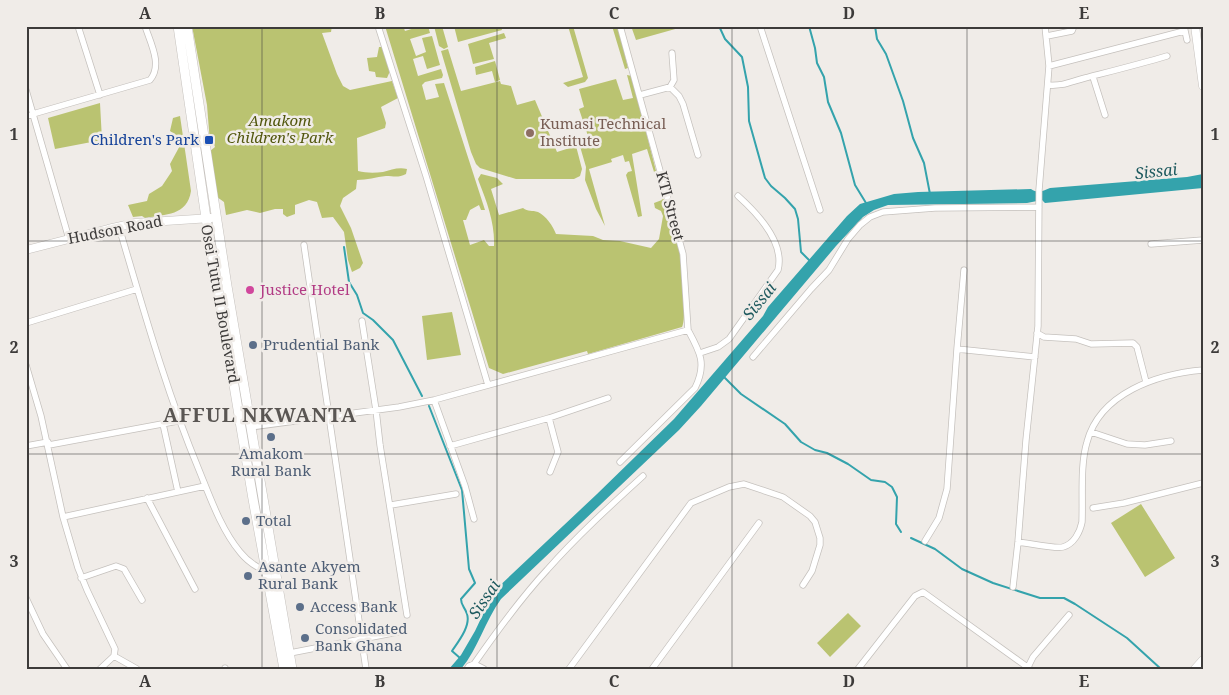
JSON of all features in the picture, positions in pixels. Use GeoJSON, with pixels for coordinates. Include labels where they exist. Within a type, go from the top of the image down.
{"type":"FeatureCollection","features":[{"type":"Feature","properties":{"kind":"main road","name":"Osei Tutu II Boulevard"},"geometry":{"type":"LineString","coordinates":[[178,26],[206,218],[284,669]]}},
{"type":"Feature","properties":{"kind":"main road","name":"Osei Tutu II Boulevard"},"geometry":{"type":"LineString","coordinates":[[187,26],[216,218],[292,669]]}},
{"type":"Feature","properties":{"kind":"street"},"geometry":{"type":"LineString","coordinates":[[78,26],[100,95]]}},
{"type":"Feature","properties":{"kind":"street"},"geometry":{"type":"LineString","coordinates":[[26,116],[150,80],[156,70],[156,63],[145,26]]}},
{"type":"Feature","properties":{"kind":"street"},"geometry":{"type":"LineString","coordinates":[[378,26],[426,176],[488,385]]}},
{"type":"Feature","properties":{"kind":"street","name":"KTI Street"},"geometry":{"type":"LineString","coordinates":[[620,26],[683,254],[688,330]]}},
{"type":"Feature","properties":{"kind":"street"},"geometry":{"type":"LineString","coordinates":[[760,26],[820,210]]}},
{"type":"Feature","properties":{"kind":"street"},"geometry":{"type":"LineString","coordinates":[[1013,587],[1037,334],[1039,206],[1049,66],[1045,26]]}},
{"type":"Feature","properties":{"kind":"street"},"geometry":{"type":"LineString","coordinates":[[1047,36],[1072,31],[1074,26]]}},
{"type":"Feature","properties":{"kind":"street"},"geometry":{"type":"LineString","coordinates":[[1195,26],[1203,86]]}},
{"type":"Feature","properties":{"kind":"street"},"geometry":{"type":"LineString","coordinates":[[1049,66],[1184,29],[1187,40]]}},
{"type":"Feature","properties":{"kind":"street"},"geometry":{"type":"LineString","coordinates":[[640,95],[670,87],[674,80],[672,53]]}},
{"type":"Feature","properties":{"kind":"street"},"geometry":{"type":"LineString","coordinates":[[1048,85],[1065,85],[1167,56]]}},
{"type":"Feature","properties":{"kind":"street"},"geometry":{"type":"LineString","coordinates":[[1093,77],[1105,116]]}},
{"type":"Feature","properties":{"kind":"street"},"geometry":{"type":"LineString","coordinates":[[670,87],[679,96],[683,104],[698,155]]}},
{"type":"Feature","properties":{"kind":"street"},"geometry":{"type":"LineString","coordinates":[[26,90],[69,239]]}},
{"type":"Feature","properties":{"kind":"street"},"geometry":{"type":"LineString","coordinates":[[700,353],[718,347],[728,339],[778,270],[780,262],[770,234],[756,212],[738,196]]}},
{"type":"Feature","properties":{"kind":"street"},"geometry":{"type":"LineString","coordinates":[[752,357],[829,270],[848,239],[870,217],[883,212],[935,208],[1039,206]]}},
{"type":"Feature","properties":{"kind":"street","name":"Hudson Road"},"geometry":{"type":"LineString","coordinates":[[26,250],[119,227],[153,221],[216,218]]}},
{"type":"Feature","properties":{"kind":"street"},"geometry":{"type":"LineString","coordinates":[[119,227],[178,420],[205,486],[238,550],[254,566],[267,572]]}},
{"type":"Feature","properties":{"kind":"street"},"geometry":{"type":"LineString","coordinates":[[1151,244],[1203,240]]}},
{"type":"Feature","properties":{"kind":"street"},"geometry":{"type":"LineString","coordinates":[[304,245],[366,669]]}},
{"type":"Feature","properties":{"kind":"street"},"geometry":{"type":"LineString","coordinates":[[925,541],[939,518],[947,489],[964,270]]}},
{"type":"Feature","properties":{"kind":"street"},"geometry":{"type":"LineString","coordinates":[[26,323],[137,289]]}},
{"type":"Feature","properties":{"kind":"street"},"geometry":{"type":"LineString","coordinates":[[362,321],[408,615]]}},
{"type":"Feature","properties":{"kind":"street"},"geometry":{"type":"LineString","coordinates":[[251,427],[434,400],[688,330],[700,353],[699,380],[695,388],[620,462]]}},
{"type":"Feature","properties":{"kind":"street"},"geometry":{"type":"LineString","coordinates":[[1037,334],[1044,337],[1076,339],[1091,344],[1133,343],[1137,347],[1146,382]]}},
{"type":"Feature","properties":{"kind":"street"},"geometry":{"type":"LineString","coordinates":[[957,349],[1035,358]]}},
{"type":"Feature","properties":{"kind":"street"},"geometry":{"type":"LineString","coordinates":[[26,365],[48,444],[63,518],[81,578],[115,647],[114,656],[100,669]]}},
{"type":"Feature","properties":{"kind":"street"},"geometry":{"type":"LineString","coordinates":[[1018,542],[1063,547],[1074,540],[1082,522],[1086,442],[1098,418],[1111,403],[1146,382],[1187,371],[1203,370]]}},
{"type":"Feature","properties":{"kind":"street"},"geometry":{"type":"LineString","coordinates":[[450,446],[549,418],[608,398]]}},
{"type":"Feature","properties":{"kind":"street"},"geometry":{"type":"LineString","coordinates":[[434,400],[465,486],[474,519]]}},
{"type":"Feature","properties":{"kind":"street"},"geometry":{"type":"LineString","coordinates":[[549,418],[558,455],[550,472]]}},
{"type":"Feature","properties":{"kind":"street"},"geometry":{"type":"LineString","coordinates":[[26,446],[48,444],[178,420]]}},
{"type":"Feature","properties":{"kind":"street"},"geometry":{"type":"LineString","coordinates":[[162,424],[178,492]]}},
{"type":"Feature","properties":{"kind":"street"},"geometry":{"type":"LineString","coordinates":[[1091,432],[1127,444],[1145,444],[1171,440]]}},
{"type":"Feature","properties":{"kind":"street"},"geometry":{"type":"LineString","coordinates":[[467,669],[474,664],[503,622],[546,570],[600,515],[643,476]]}},
{"type":"Feature","properties":{"kind":"street"},"geometry":{"type":"LineString","coordinates":[[1093,508],[1124,503],[1203,483]]}},
{"type":"Feature","properties":{"kind":"street"},"geometry":{"type":"LineString","coordinates":[[569,669],[691,503],[729,487],[738,484],[748,485],[783,497],[810,516],[815,522],[820,545],[812,571],[803,585]]}},
{"type":"Feature","properties":{"kind":"street"},"geometry":{"type":"LineString","coordinates":[[63,518],[205,486]]}},
{"type":"Feature","properties":{"kind":"street"},"geometry":{"type":"LineString","coordinates":[[391,505],[456,494]]}},
{"type":"Feature","properties":{"kind":"street"},"geometry":{"type":"LineString","coordinates":[[147,498],[195,589]]}},
{"type":"Feature","properties":{"kind":"street"},"geometry":{"type":"LineString","coordinates":[[652,669],[759,523]]}},
{"type":"Feature","properties":{"kind":"street"},"geometry":{"type":"LineString","coordinates":[[81,578],[120,566],[124,569],[142,600]]}},
{"type":"Feature","properties":{"kind":"street"},"geometry":{"type":"LineString","coordinates":[[858,669],[915,596],[923,592],[1028,668],[1032,657],[1069,615]]}},
{"type":"Feature","properties":{"kind":"street"},"geometry":{"type":"LineString","coordinates":[[26,598],[43,634],[67,669]]}},
{"type":"Feature","properties":{"kind":"street"},"geometry":{"type":"LineString","coordinates":[[290,653],[403,631]]}},
{"type":"Feature","properties":{"kind":"street"},"geometry":{"type":"LineString","coordinates":[[114,656],[138,669]]}},
{"type":"Feature","properties":{"kind":"street"},"geometry":{"type":"LineString","coordinates":[[1195,669],[1203,660]]}},
{"type":"Feature","properties":{"kind":"street"},"geometry":{"type":"LineString","coordinates":[[474,664],[484,669]]}},
{"type":"Feature","properties":{"kind":"green space","name":"Amakom Children's Park"},"geometry":{"type":"Polygon","coordinates":[[[192,26],[332,26],[331,32],[322,33],[343,86],[350,90],[392,81],[398,98],[381,107],[386,123],[385,128],[357,138],[358,171],[376,173],[404,168],[407,169],[406,174],[357,180],[356,189],[343,198],[340,206],[351,228],[363,263],[360,268],[352,272],[348,260],[344,232],[333,217],[322,218],[317,202],[309,200],[295,205],[295,214],[287,217],[283,214],[283,209],[260,213],[247,210],[226,215],[224,202],[217,197],[210,151],[215,147],[214,144],[210,143],[207,105],[192,26]]]}},
{"type":"Feature","properties":{"kind":"green space"},"geometry":{"type":"Polygon","coordinates":[[[385,26],[403,26],[405,31],[428,26],[430,33],[410,39],[416,56],[426,52],[422,38],[432,36],[440,65],[427,69],[423,56],[413,59],[418,76],[441,69],[442,78],[425,82],[422,85],[426,100],[439,97],[435,84],[444,83],[485,210],[481,210],[479,205],[470,210],[466,220],[463,220],[470,245],[484,240],[489,246],[494,246],[490,213],[478,179],[481,174],[497,178],[503,184],[491,189],[499,215],[523,208],[541,214],[549,222],[556,234],[593,236],[603,240],[620,241],[651,248],[659,239],[663,216],[661,211],[655,208],[654,203],[662,200],[657,177],[667,202],[679,248],[684,304],[682,327],[588,354],[587,351],[503,374],[489,368],[385,26]]]}},
{"type":"Feature","properties":{"kind":"green space"},"geometry":{"type":"Polygon","coordinates":[[[434,26],[442,26],[448,47],[444,49],[439,46],[434,26]]]}},
{"type":"Feature","properties":{"kind":"green space"},"geometry":{"type":"Polygon","coordinates":[[[454,26],[501,26],[502,30],[458,42],[454,26]]]}},
{"type":"Feature","properties":{"kind":"green space"},"geometry":{"type":"Polygon","coordinates":[[[568,26],[573,26],[588,78],[585,82],[568,87],[563,83],[583,77],[568,26]]]}},
{"type":"Feature","properties":{"kind":"green space"},"geometry":{"type":"Polygon","coordinates":[[[612,26],[618,26],[628,68],[625,69],[612,26]]]}},
{"type":"Feature","properties":{"kind":"green space"},"geometry":{"type":"Polygon","coordinates":[[[631,26],[686,26],[636,40],[631,26]]]}},
{"type":"Feature","properties":{"kind":"green space"},"geometry":{"type":"Polygon","coordinates":[[[504,33],[506,38],[489,43],[494,59],[473,64],[468,44],[504,33]]]}},
{"type":"Feature","properties":{"kind":"green space"},"geometry":{"type":"Polygon","coordinates":[[[379,47],[384,47],[390,71],[387,78],[376,77],[375,72],[369,71],[367,58],[377,57],[379,47]]]}},
{"type":"Feature","properties":{"kind":"green space"},"geometry":{"type":"Polygon","coordinates":[[[448,49],[461,91],[500,81],[501,84],[511,86],[517,105],[535,100],[557,152],[576,146],[582,169],[580,176],[574,179],[516,179],[480,168],[476,164],[471,152],[441,51],[448,49]]]}},
{"type":"Feature","properties":{"kind":"green space"},"geometry":{"type":"Polygon","coordinates":[[[495,61],[500,80],[495,82],[492,71],[476,75],[475,67],[495,61]]]}},
{"type":"Feature","properties":{"kind":"green space"},"geometry":{"type":"Polygon","coordinates":[[[627,75],[632,76],[656,171],[654,172],[647,149],[632,154],[642,216],[638,217],[626,175],[632,171],[629,161],[625,162],[623,155],[611,159],[612,162],[589,169],[605,226],[585,180],[586,167],[579,143],[589,139],[579,109],[584,107],[579,89],[616,79],[623,100],[633,98],[627,75]]]}},
{"type":"Feature","properties":{"kind":"green space"},"geometry":{"type":"Polygon","coordinates":[[[100,103],[102,140],[55,149],[48,118],[100,103]]]}},
{"type":"Feature","properties":{"kind":"green space"},"geometry":{"type":"Polygon","coordinates":[[[180,116],[191,191],[189,199],[180,209],[168,214],[145,218],[142,216],[133,217],[128,205],[147,201],[149,194],[162,186],[172,171],[170,164],[183,140],[170,131],[173,118],[180,116]]]}},
{"type":"Feature","properties":{"kind":"green space"},"geometry":{"type":"Polygon","coordinates":[[[452,312],[461,355],[427,360],[422,316],[452,312]]]}},
{"type":"Feature","properties":{"kind":"green space"},"geometry":{"type":"Polygon","coordinates":[[[1141,504],[1175,558],[1145,577],[1111,523],[1141,504]]]}},
{"type":"Feature","properties":{"kind":"green space"},"geometry":{"type":"Polygon","coordinates":[[[848,613],[861,626],[830,657],[817,643],[848,613]]]}},
{"type":"Feature","properties":{"kind":"water"},"geometry":{"type":"Polygon","coordinates":[[[1203,174],[1203,188],[1045,203],[1042,200],[1027,203],[888,205],[874,210],[863,217],[679,430],[501,599],[467,661],[461,669],[449,669],[461,655],[475,631],[494,591],[674,419],[763,316],[768,307],[847,216],[860,204],[894,194],[1031,189],[1038,192],[1050,188],[1187,177],[1203,174]]]}},
{"type":"Feature","properties":{"kind":"waterway"},"geometry":{"type":"LineString","coordinates":[[719,26],[725,39],[742,57],[748,87],[749,121],[765,178],[795,209],[798,219],[801,252],[809,260]]}},
{"type":"Feature","properties":{"kind":"waterway"},"geometry":{"type":"LineString","coordinates":[[809,26],[817,63],[824,77],[828,102],[841,133],[855,185],[866,203]]}},
{"type":"Feature","properties":{"kind":"waterway"},"geometry":{"type":"LineString","coordinates":[[875,26],[877,39],[886,54],[903,101],[913,138],[924,163],[930,194]]}},
{"type":"Feature","properties":{"kind":"waterway"},"geometry":{"type":"LineString","coordinates":[[344,247],[349,282],[357,295],[363,313],[393,340],[422,396]]}},
{"type":"Feature","properties":{"kind":"waterway"},"geometry":{"type":"LineString","coordinates":[[724,377],[741,394],[785,424],[801,442],[848,464],[871,480],[885,482],[892,487],[897,497],[896,524],[901,532]]}},
{"type":"Feature","properties":{"kind":"waterway","name":"Sissai"},"geometry":{"type":"LineString","coordinates":[[429,406],[462,490],[469,569],[475,583],[461,599],[468,619],[463,634],[452,651],[460,658]]}},
{"type":"Feature","properties":{"kind":"waterway"},"geometry":{"type":"LineString","coordinates":[[911,538],[935,549],[962,569],[993,583],[1040,598],[1064,598],[1127,638],[1161,669]]}},
{"type":"Feature","properties":{"kind":"place","name":"Kumasi Technical Institute"},"geometry":{"type":"Point","coordinates":[530,133]}},
{"type":"Feature","properties":{"kind":"place","name":"Children's Park"},"geometry":{"type":"Point","coordinates":[209,140]}},
{"type":"Feature","properties":{"kind":"place","name":"Justice Hotel"},"geometry":{"type":"Point","coordinates":[250,290]}},
{"type":"Feature","properties":{"kind":"place","name":"Prudential Bank"},"geometry":{"type":"Point","coordinates":[253,345]}},
{"type":"Feature","properties":{"kind":"place","name":"Amakom Rural Bank"},"geometry":{"type":"Point","coordinates":[271,437]}},
{"type":"Feature","properties":{"kind":"place","name":"Total"},"geometry":{"type":"Point","coordinates":[246,521]}},
{"type":"Feature","properties":{"kind":"place","name":"Asante Akyem Rural Bank"},"geometry":{"type":"Point","coordinates":[248,576]}},
{"type":"Feature","properties":{"kind":"place","name":"Access Bank"},"geometry":{"type":"Point","coordinates":[300,607]}},
{"type":"Feature","properties":{"kind":"place","name":"Consolidated Bank Ghana"},"geometry":{"type":"Point","coordinates":[305,638]}},
{"type":"Feature","properties":{"kind":"district","name":"AFFUL NKWANTA"},"geometry":{"type":"Point","coordinates":[260,415]}}]}
